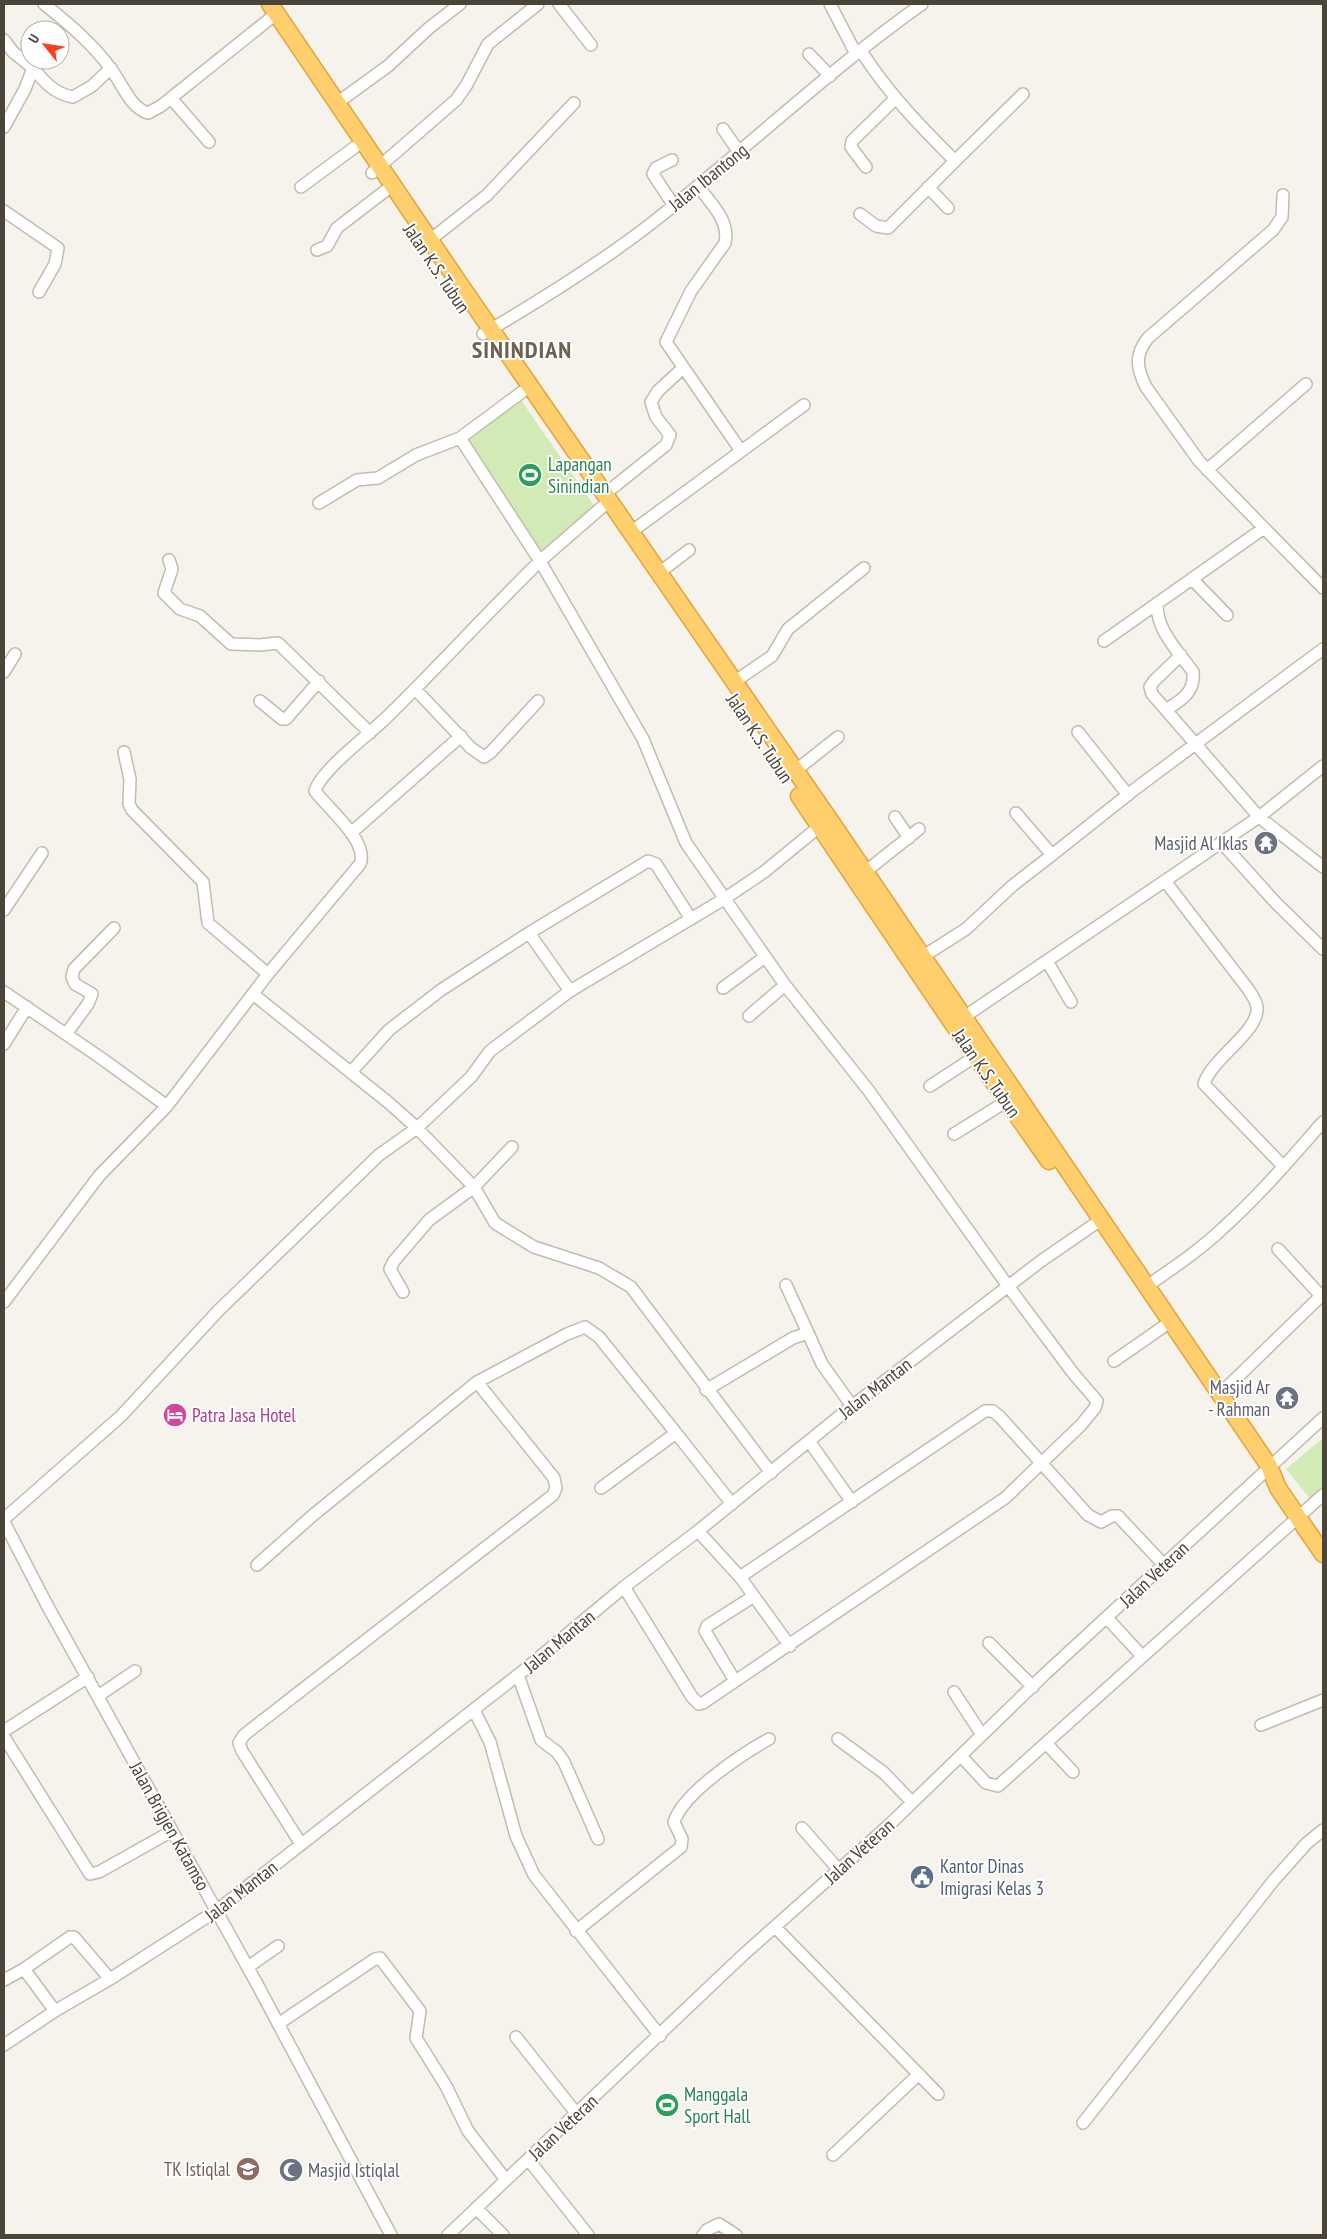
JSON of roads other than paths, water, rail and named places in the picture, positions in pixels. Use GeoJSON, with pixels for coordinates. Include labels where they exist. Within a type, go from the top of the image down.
{"type":"FeatureCollection","features":[{"type":"Feature","properties":{"kind":"highway","name":"Jalan K.S. Tubun"},"geometry":{"type":"LineString","coordinates":[[258,4],[272,12],[337,103],[393,196],[605,501],[824,823],[976,1056],[1007,1101],[1147,1286],[1220,1394],[1266,1469]]}},
{"type":"Feature","properties":{"kind":"highway","name":"Jalan K.S. Tubun"},"geometry":{"type":"LineString","coordinates":[[272,12],[355,147],[376,169]]}},
{"type":"Feature","properties":{"kind":"highway","name":"Jalan K.S. Tubun"},"geometry":{"type":"LineString","coordinates":[[393,196],[430,240],[487,331],[522,392],[631,532],[795,771],[824,823],[865,872],[964,1017],[1098,1222],[1163,1327],[1266,1469]]}},
{"type":"Feature","properties":{"kind":"highway"},"geometry":{"type":"LineString","coordinates":[[1266,1469],[1323,1554]]}},
{"type":"Feature","properties":{"kind":"street"},"geometry":{"type":"LineString","coordinates":[[44,4],[74,29],[111,68],[134,103],[143,112],[154,111],[171,98],[272,12]]}},
{"type":"Feature","properties":{"kind":"street"},"geometry":{"type":"LineString","coordinates":[[337,103],[388,66],[429,28],[460,4]]}},
{"type":"Feature","properties":{"kind":"street"},"geometry":{"type":"LineString","coordinates":[[376,169],[456,100],[466,86],[484,49],[492,39],[538,4]]}},
{"type":"Feature","properties":{"kind":"street"},"geometry":{"type":"LineString","coordinates":[[559,4],[590,45]]}},
{"type":"Feature","properties":{"kind":"street"},"geometry":{"type":"LineString","coordinates":[[830,4],[859,53],[895,99],[955,161]]}},
{"type":"Feature","properties":{"kind":"street","name":"Jalan Ibantong"},"geometry":{"type":"LineString","coordinates":[[487,331],[612,253],[674,206],[830,76],[922,4]]}},
{"type":"Feature","properties":{"kind":"street"},"geometry":{"type":"LineString","coordinates":[[4,40],[20,58]]}},
{"type":"Feature","properties":{"kind":"street"},"geometry":{"type":"LineString","coordinates":[[809,54],[830,76]]}},
{"type":"Feature","properties":{"kind":"street"},"geometry":{"type":"LineString","coordinates":[[35,70],[44,82],[57,91],[74,97],[92,86],[111,68]]}},
{"type":"Feature","properties":{"kind":"street"},"geometry":{"type":"LineString","coordinates":[[4,126],[25,89],[32,70]]}},
{"type":"Feature","properties":{"kind":"street"},"geometry":{"type":"LineString","coordinates":[[860,214],[876,226],[888,228],[1022,94]]}},
{"type":"Feature","properties":{"kind":"street"},"geometry":{"type":"LineString","coordinates":[[171,98],[209,142]]}},
{"type":"Feature","properties":{"kind":"street"},"geometry":{"type":"LineString","coordinates":[[866,166],[851,147],[852,141],[895,99]]}},
{"type":"Feature","properties":{"kind":"street"},"geometry":{"type":"LineString","coordinates":[[430,240],[486,196],[574,103]]}},
{"type":"Feature","properties":{"kind":"street"},"geometry":{"type":"LineString","coordinates":[[723,129],[739,152]]}},
{"type":"Feature","properties":{"kind":"street"},"geometry":{"type":"LineString","coordinates":[[300,186],[355,147]]}},
{"type":"Feature","properties":{"kind":"street"},"geometry":{"type":"LineString","coordinates":[[672,160],[656,168],[653,174],[674,206]]}},
{"type":"Feature","properties":{"kind":"street"},"geometry":{"type":"LineString","coordinates":[[698,186],[722,218],[727,234],[725,243],[691,291],[668,335],[668,347],[741,451]]}},
{"type":"Feature","properties":{"kind":"street"},"geometry":{"type":"LineString","coordinates":[[928,187],[948,208]]}},
{"type":"Feature","properties":{"kind":"street"},"geometry":{"type":"LineString","coordinates":[[1283,195],[1282,217],[1272,230],[1148,338],[1140,350],[1139,366],[1146,388],[1207,470],[1323,588]]}},
{"type":"Feature","properties":{"kind":"street"},"geometry":{"type":"LineString","coordinates":[[317,250],[327,246],[337,228],[393,196]]}},
{"type":"Feature","properties":{"kind":"street"},"geometry":{"type":"LineString","coordinates":[[4,210],[58,248],[55,264],[39,292]]}},
{"type":"Feature","properties":{"kind":"street"},"geometry":{"type":"LineString","coordinates":[[4,1302],[99,1176],[167,1106],[268,974],[360,864],[361,848],[351,832],[314,791],[316,785],[329,770],[415,689],[540,561],[666,445],[670,436],[656,417],[651,402],[658,391],[683,368]]}},
{"type":"Feature","properties":{"kind":"street"},"geometry":{"type":"LineString","coordinates":[[1207,470],[1306,384]]}},
{"type":"Feature","properties":{"kind":"street"},"geometry":{"type":"LineString","coordinates":[[319,503],[357,480],[378,478],[416,455],[460,438],[522,392]]}},
{"type":"Feature","properties":{"kind":"street"},"geometry":{"type":"LineString","coordinates":[[631,532],[804,406]]}},
{"type":"Feature","properties":{"kind":"street"},"geometry":{"type":"LineString","coordinates":[[460,438],[540,561],[643,739],[686,843],[765,957],[869,1091],[1008,1286],[1074,1374],[1097,1401],[1096,1408],[1041,1465],[992,1508],[703,1703],[697,1702],[624,1587]]}},
{"type":"Feature","properties":{"kind":"street"},"geometry":{"type":"LineString","coordinates":[[1104,641],[1193,580],[1264,528]]}},
{"type":"Feature","properties":{"kind":"street"},"geometry":{"type":"LineString","coordinates":[[659,573],[689,550]]}},
{"type":"Feature","properties":{"kind":"street"},"geometry":{"type":"LineString","coordinates":[[169,560],[172,569],[164,593],[180,609],[200,616],[231,644],[260,645],[278,642],[370,733]]}},
{"type":"Feature","properties":{"kind":"street"},"geometry":{"type":"LineString","coordinates":[[734,682],[772,656],[788,629],[864,568]]}},
{"type":"Feature","properties":{"kind":"street"},"geometry":{"type":"LineString","coordinates":[[1193,580],[1227,615]]}},
{"type":"Feature","properties":{"kind":"street"},"geometry":{"type":"LineString","coordinates":[[1157,604],[1157,617],[1162,630],[1193,672],[1192,688],[1186,697],[1166,710]]}},
{"type":"Feature","properties":{"kind":"street"},"geometry":{"type":"LineString","coordinates":[[922,957],[966,930],[1012,886],[1128,795],[1323,649]]}},
{"type":"Feature","properties":{"kind":"street"},"geometry":{"type":"LineString","coordinates":[[4,672],[15,654]]}},
{"type":"Feature","properties":{"kind":"street"},"geometry":{"type":"LineString","coordinates":[[1181,655],[1154,681],[1150,687],[1152,694],[1259,817],[1323,867]]}},
{"type":"Feature","properties":{"kind":"street"},"geometry":{"type":"LineString","coordinates":[[260,701],[282,719],[286,719],[319,682]]}},
{"type":"Feature","properties":{"kind":"street"},"geometry":{"type":"LineString","coordinates":[[415,689],[484,757],[491,752],[538,701]]}},
{"type":"Feature","properties":{"kind":"street"},"geometry":{"type":"LineString","coordinates":[[1078,732],[1128,795]]}},
{"type":"Feature","properties":{"kind":"street"},"geometry":{"type":"LineString","coordinates":[[351,832],[461,736]]}},
{"type":"Feature","properties":{"kind":"street"},"geometry":{"type":"LineString","coordinates":[[795,771],[838,737]]}},
{"type":"Feature","properties":{"kind":"street"},"geometry":{"type":"LineString","coordinates":[[124,752],[130,779],[129,804],[132,810],[203,882],[208,923],[268,974]]}},
{"type":"Feature","properties":{"kind":"street"},"geometry":{"type":"LineString","coordinates":[[964,1017],[1259,817],[1323,766]]}},
{"type":"Feature","properties":{"kind":"street"},"geometry":{"type":"LineString","coordinates":[[1016,813],[1052,855]]}},
{"type":"Feature","properties":{"kind":"street"},"geometry":{"type":"LineString","coordinates":[[895,817],[909,838]]}},
{"type":"Feature","properties":{"kind":"street"},"geometry":{"type":"LineString","coordinates":[[4,1521],[121,1416],[218,1311],[379,1155],[416,1128],[471,1077],[490,1051],[570,991],[724,899],[764,872],[824,823]]}},
{"type":"Feature","properties":{"kind":"street"},"geometry":{"type":"LineString","coordinates":[[865,872],[919,829]]}},
{"type":"Feature","properties":{"kind":"street"},"geometry":{"type":"LineString","coordinates":[[1222,842],[1282,910],[1323,949]]}},
{"type":"Feature","properties":{"kind":"street"},"geometry":{"type":"LineString","coordinates":[[4,910],[42,853]]}},
{"type":"Feature","properties":{"kind":"street"},"geometry":{"type":"LineString","coordinates":[[351,1072],[402,1019],[441,990],[529,933],[651,861],[656,864],[691,918]]}},
{"type":"Feature","properties":{"kind":"street"},"geometry":{"type":"LineString","coordinates":[[1165,881],[1248,989],[1257,1006],[1254,1019],[1209,1073],[1204,1084],[1283,1166]]}},
{"type":"Feature","properties":{"kind":"street"},"geometry":{"type":"LineString","coordinates":[[66,1034],[88,1004],[92,994],[75,984],[72,977],[74,969],[114,928]]}},
{"type":"Feature","properties":{"kind":"street"},"geometry":{"type":"LineString","coordinates":[[529,933],[570,991]]}},
{"type":"Feature","properties":{"kind":"street"},"geometry":{"type":"LineString","coordinates":[[723,988],[765,957]]}},
{"type":"Feature","properties":{"kind":"street"},"geometry":{"type":"LineString","coordinates":[[1047,962],[1071,1002]]}},
{"type":"Feature","properties":{"kind":"street"},"geometry":{"type":"LineString","coordinates":[[749,1016],[785,984]]}},
{"type":"Feature","properties":{"kind":"street"},"geometry":{"type":"LineString","coordinates":[[4,992],[167,1106]]}},
{"type":"Feature","properties":{"kind":"street"},"geometry":{"type":"LineString","coordinates":[[253,994],[389,1103],[416,1128],[474,1187],[495,1223],[543,1251],[584,1261],[624,1282],[771,1472]]}},
{"type":"Feature","properties":{"kind":"street"},"geometry":{"type":"LineString","coordinates":[[4,1044],[27,1007]]}},
{"type":"Feature","properties":{"kind":"street"},"geometry":{"type":"LineString","coordinates":[[930,1086],[976,1056]]}},
{"type":"Feature","properties":{"kind":"street"},"geometry":{"type":"LineString","coordinates":[[954,1134],[1007,1101]]}},
{"type":"Feature","properties":{"kind":"street"},"geometry":{"type":"LineString","coordinates":[[1147,1286],[1186,1259],[1223,1229],[1323,1122]]}},
{"type":"Feature","properties":{"kind":"street"},"geometry":{"type":"LineString","coordinates":[[403,1292],[392,1276],[390,1269],[394,1262],[429,1220],[474,1187],[512,1147]]}},
{"type":"Feature","properties":{"kind":"street","name":"Jalan Mantan"},"geometry":{"type":"LineString","coordinates":[[4,2046],[55,2011],[110,1979],[216,1911],[474,1710],[624,1587],[698,1531],[852,1406],[1008,1286],[1098,1222]]}},
{"type":"Feature","properties":{"kind":"street"},"geometry":{"type":"LineString","coordinates":[[1220,1394],[1322,1295],[1278,1249]]}},
{"type":"Feature","properties":{"kind":"street"},"geometry":{"type":"LineString","coordinates":[[786,1285],[822,1364],[852,1406]]}},
{"type":"Feature","properties":{"kind":"street"},"geometry":{"type":"LineString","coordinates":[[257,1565],[312,1516],[477,1382],[567,1334],[585,1327],[599,1337],[732,1504]]}},
{"type":"Feature","properties":{"kind":"street"},"geometry":{"type":"LineString","coordinates":[[1114,1361],[1163,1327]]}},
{"type":"Feature","properties":{"kind":"street"},"geometry":{"type":"LineString","coordinates":[[706,1390],[793,1338],[808,1333]]}},
{"type":"Feature","properties":{"kind":"street"},"geometry":{"type":"LineString","coordinates":[[300,1844],[242,1752],[239,1743],[244,1735],[553,1494],[556,1488],[554,1478],[477,1382]]}},
{"type":"Feature","properties":{"kind":"street"},"geometry":{"type":"LineString","coordinates":[[740,1577],[985,1410],[993,1411],[1000,1417],[1041,1465],[1094,1520],[1101,1522],[1112,1516],[1118,1516],[1164,1565]]}},
{"type":"Feature","properties":{"kind":"street","name":"Jalan Veteran"},"geometry":{"type":"LineString","coordinates":[[448,2235],[775,1927],[912,1802],[1033,1686],[1323,1418]]}},
{"type":"Feature","properties":{"kind":"street"},"geometry":{"type":"LineString","coordinates":[[601,1488],[676,1433]]}},
{"type":"Feature","properties":{"kind":"street"},"geometry":{"type":"LineString","coordinates":[[809,1441],[852,1502]]}},
{"type":"Feature","properties":{"kind":"street"},"geometry":{"type":"LineString","coordinates":[[961,1756],[986,1783],[995,1787],[1323,1494]]}},
{"type":"Feature","properties":{"kind":"street","name":"Jalan Brigjen Katamso"},"geometry":{"type":"LineString","coordinates":[[4,1521],[98,1696],[248,1967],[391,2235]]}},
{"type":"Feature","properties":{"kind":"street"},"geometry":{"type":"LineString","coordinates":[[698,1531],[740,1577],[790,1646]]}},
{"type":"Feature","properties":{"kind":"street"},"geometry":{"type":"LineString","coordinates":[[735,1681],[705,1631],[707,1626],[754,1596]]}},
{"type":"Feature","properties":{"kind":"street"},"geometry":{"type":"LineString","coordinates":[[1106,1618],[1142,1656]]}},
{"type":"Feature","properties":{"kind":"street"},"geometry":{"type":"LineString","coordinates":[[988,1643],[1033,1686]]}},
{"type":"Feature","properties":{"kind":"street"},"geometry":{"type":"LineString","coordinates":[[98,1696],[135,1671]]}},
{"type":"Feature","properties":{"kind":"street"},"geometry":{"type":"LineString","coordinates":[[518,1675],[542,1740],[564,1762],[598,1839]]}},
{"type":"Feature","properties":{"kind":"street"},"geometry":{"type":"LineString","coordinates":[[4,1731],[88,1677]]}},
{"type":"Feature","properties":{"kind":"street"},"geometry":{"type":"LineString","coordinates":[[954,1692],[982,1735]]}},
{"type":"Feature","properties":{"kind":"street"},"geometry":{"type":"LineString","coordinates":[[1261,1725],[1323,1700]]}},
{"type":"Feature","properties":{"kind":"street"},"geometry":{"type":"LineString","coordinates":[[474,1710],[490,1742],[508,1808],[525,1858],[534,1875],[660,2036]]}},
{"type":"Feature","properties":{"kind":"street"},"geometry":{"type":"LineString","coordinates":[[4,1737],[90,1874],[99,1872],[172,1831]]}},
{"type":"Feature","properties":{"kind":"street"},"geometry":{"type":"LineString","coordinates":[[576,1931],[681,1847],[682,1839],[674,1822],[680,1811],[701,1788],[730,1762],[769,1739]]}},
{"type":"Feature","properties":{"kind":"street"},"geometry":{"type":"LineString","coordinates":[[838,1739],[884,1773],[912,1802]]}},
{"type":"Feature","properties":{"kind":"street"},"geometry":{"type":"LineString","coordinates":[[1046,1743],[1073,1772]]}},
{"type":"Feature","properties":{"kind":"street"},"geometry":{"type":"LineString","coordinates":[[802,1828],[838,1869]]}},
{"type":"Feature","properties":{"kind":"street"},"geometry":{"type":"LineString","coordinates":[[1083,2124],[1274,1880],[1307,1843],[1323,1830]]}},
{"type":"Feature","properties":{"kind":"street"},"geometry":{"type":"LineString","coordinates":[[775,1927],[938,2094]]}},
{"type":"Feature","properties":{"kind":"street"},"geometry":{"type":"LineString","coordinates":[[4,1980],[24,1969],[70,1937],[74,1937],[110,1979]]}},
{"type":"Feature","properties":{"kind":"street"},"geometry":{"type":"LineString","coordinates":[[248,1967],[278,1946]]}},
{"type":"Feature","properties":{"kind":"street"},"geometry":{"type":"LineString","coordinates":[[278,2024],[375,1959],[380,1958],[420,2011],[416,2038],[453,2100],[468,2131],[506,2180]]}},
{"type":"Feature","properties":{"kind":"street"},"geometry":{"type":"LineString","coordinates":[[24,1969],[55,2011]]}},
{"type":"Feature","properties":{"kind":"street"},"geometry":{"type":"LineString","coordinates":[[516,2037],[576,2114]]}},
{"type":"Feature","properties":{"kind":"street"},"geometry":{"type":"LineString","coordinates":[[833,2155],[918,2074]]}},
{"type":"Feature","properties":{"kind":"street"},"geometry":{"type":"LineString","coordinates":[[528,2159],[588,2235]]}},
{"type":"Feature","properties":{"kind":"street"},"geometry":{"type":"LineString","coordinates":[[476,2208],[503,2235]]}},
{"type":"Feature","properties":{"kind":"street"},"geometry":{"type":"LineString","coordinates":[[703,2235],[707,2230],[719,2224],[736,2235]]}},
{"type":"Feature","properties":{"kind":"place","name":"Lapangan Sinindian"},"geometry":{"type":"Point","coordinates":[530,475]}},
{"type":"Feature","properties":{"kind":"place","name":"Masjid Al Iklas"},"geometry":{"type":"Point","coordinates":[1266,843]}},
{"type":"Feature","properties":{"kind":"place","name":"Masjid Ar - Rahman"},"geometry":{"type":"Point","coordinates":[1287,1398]}},
{"type":"Feature","properties":{"kind":"place","name":"Patra Jasa Hotel"},"geometry":{"type":"Point","coordinates":[175,1415]}},
{"type":"Feature","properties":{"kind":"place","name":"Kantor Dinas Imigrasi Kelas 3"},"geometry":{"type":"Point","coordinates":[922,1877]}},
{"type":"Feature","properties":{"kind":"place","name":"Manggala Sport Hall"},"geometry":{"type":"Point","coordinates":[667,2105]}},
{"type":"Feature","properties":{"kind":"place","name":"TK Istiqlal"},"geometry":{"type":"Point","coordinates":[248,2169]}},
{"type":"Feature","properties":{"kind":"place","name":"Masjid Istiqlal"},"geometry":{"type":"Point","coordinates":[291,2170]}},
{"type":"Feature","properties":{"kind":"district","name":"SININDIAN"},"geometry":{"type":"Point","coordinates":[522,349]}}]}
